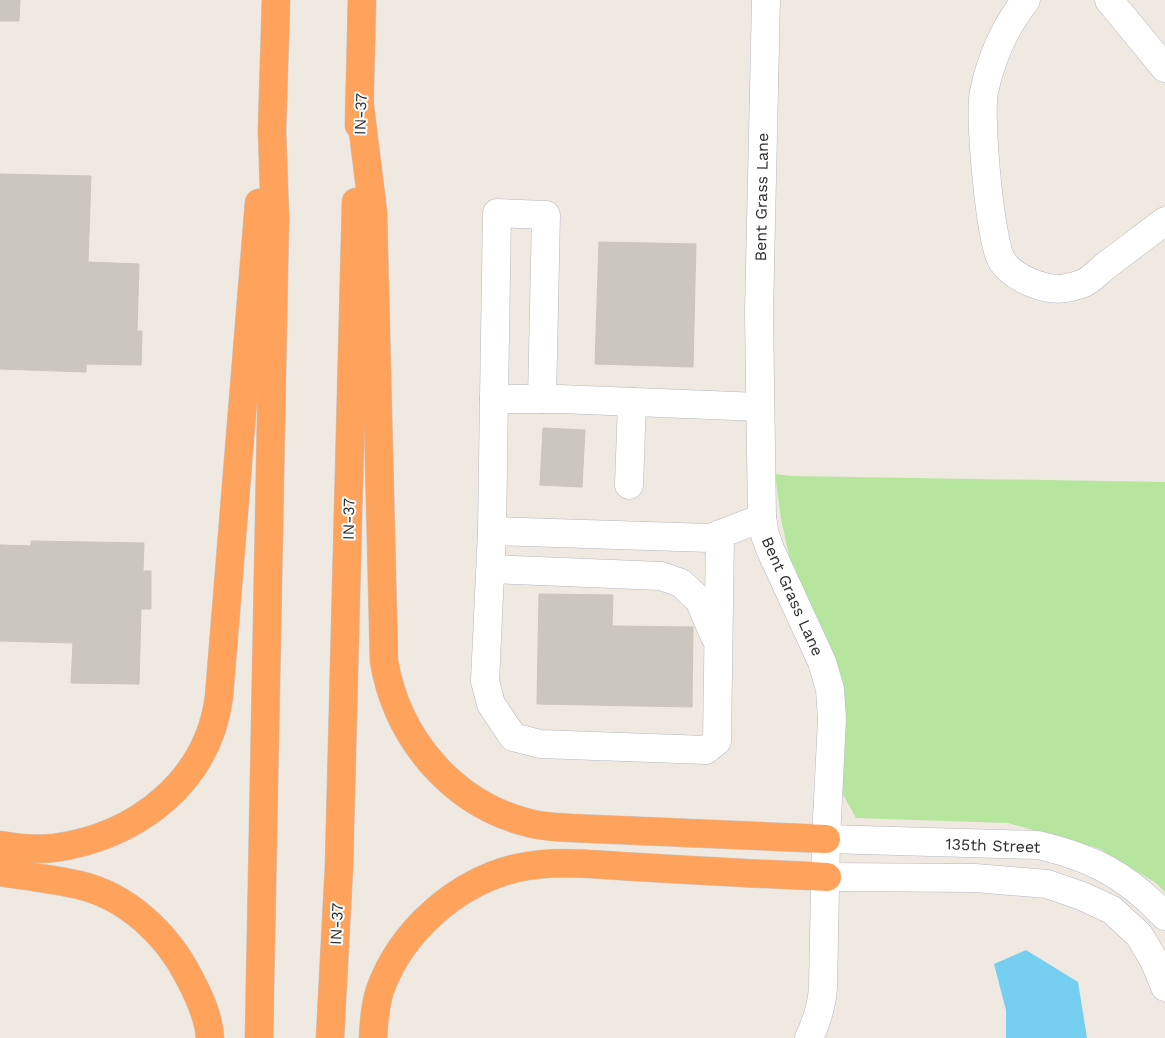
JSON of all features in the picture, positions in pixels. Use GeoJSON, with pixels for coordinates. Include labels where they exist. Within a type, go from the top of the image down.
{"type":"FeatureCollection","features":[{"type":"Feature","properties":{"kind":"highway"},"geometry":{"type":"LineString","coordinates":[[259,1038],[275,217],[272,131],[276,0]]}},
{"type":"Feature","properties":{"kind":"highway","name":"IN-37"},"geometry":{"type":"LineString","coordinates":[[330,1038],[339,867],[362,0]]}},
{"type":"Feature","properties":{"kind":"highway"},"geometry":{"type":"LineString","coordinates":[[360,107],[374,212],[384,661],[387,681],[406,728],[432,764],[456,789],[492,810],[530,824],[571,828],[826,839]]}},
{"type":"Feature","properties":{"kind":"highway"},"geometry":{"type":"LineString","coordinates":[[0,845],[35,849],[52,848],[90,840],[128,825],[148,813],[181,782],[194,765],[213,730],[219,697],[259,204],[272,131]]}},
{"type":"Feature","properties":{"kind":"highway"},"geometry":{"type":"LineString","coordinates":[[373,1038],[375,1007],[380,989],[403,945],[426,920],[452,898],[500,873],[537,864],[581,864],[827,877]]}},
{"type":"Feature","properties":{"kind":"highway"},"geometry":{"type":"LineString","coordinates":[[0,872],[80,885],[119,900],[137,913],[162,938],[184,967],[204,1008],[210,1038]]}},
{"type":"Feature","properties":{"kind":"street","name":"Bent Grass Lane"},"geometry":{"type":"LineString","coordinates":[[766,0],[759,302],[762,518],[770,549],[822,662],[830,689],[832,719],[826,839],[827,877],[822,1003],[819,1017],[808,1038]]}},
{"type":"Feature","properties":{"kind":"street"},"geometry":{"type":"LineString","coordinates":[[1026,0],[1006,29],[992,60],[984,95],[983,138],[994,232],[1002,260],[1015,274],[1030,282],[1048,288],[1064,288],[1084,283],[1165,221]]}},
{"type":"Feature","properties":{"kind":"street"},"geometry":{"type":"LineString","coordinates":[[1108,0],[1165,68]]}},
{"type":"Feature","properties":{"kind":"street"},"geometry":{"type":"LineString","coordinates":[[542,399],[546,214],[497,213],[492,531],[485,681],[491,704],[513,737],[540,744],[706,750],[716,741],[720,534]]}},
{"type":"Feature","properties":{"kind":"street"},"geometry":{"type":"LineString","coordinates":[[494,399],[760,407]]}},
{"type":"Feature","properties":{"kind":"street"},"geometry":{"type":"LineString","coordinates":[[629,485],[632,402]]}},
{"type":"Feature","properties":{"kind":"street"},"geometry":{"type":"LineString","coordinates":[[492,531],[710,538],[762,518]]}},
{"type":"Feature","properties":{"kind":"street"},"geometry":{"type":"LineString","coordinates":[[491,569],[661,576],[681,583],[698,600],[718,645]]}},
{"type":"Feature","properties":{"kind":"street","name":"135th Street"},"geometry":{"type":"LineString","coordinates":[[826,839],[1038,845],[1094,862],[1119,876],[1147,897],[1165,916]]}},
{"type":"Feature","properties":{"kind":"street","name":"135th Street"},"geometry":{"type":"LineString","coordinates":[[827,877],[975,878],[1047,884],[1082,896],[1112,910],[1139,935],[1154,960],[1165,987]]}},
{"type":"Feature","properties":{"kind":"green space"},"geometry":{"type":"Polygon","coordinates":[[[775,474],[791,476],[1165,482],[1165,892],[1156,883],[1100,849],[1008,823],[856,818],[841,791],[781,519],[775,474]]]}},
{"type":"Feature","properties":{"kind":"water"},"geometry":{"type":"Polygon","coordinates":[[[1026,950],[1078,982],[1087,1038],[1006,1038],[1006,1010],[994,964],[1026,950]]]}},
{"type":"Feature","properties":{"kind":"building"},"geometry":{"type":"Polygon","coordinates":[[[0,0],[20,0],[19,21],[0,21],[0,0]]]}},
{"type":"Feature","properties":{"kind":"building"},"geometry":{"type":"Polygon","coordinates":[[[0,174],[91,176],[88,262],[139,264],[137,331],[142,331],[141,365],[86,364],[86,372],[0,369],[0,174]]]}},
{"type":"Feature","properties":{"kind":"building"},"geometry":{"type":"Polygon","coordinates":[[[599,242],[696,244],[693,367],[595,364],[599,242]]]}},
{"type":"Feature","properties":{"kind":"building"},"geometry":{"type":"Polygon","coordinates":[[[543,428],[585,430],[582,487],[540,485],[543,428]]]}},
{"type":"Feature","properties":{"kind":"building"},"geometry":{"type":"Polygon","coordinates":[[[31,541],[144,543],[143,571],[151,571],[151,609],[141,609],[139,684],[71,683],[73,643],[0,641],[0,545],[31,546],[31,541]]]}},
{"type":"Feature","properties":{"kind":"building"},"geometry":{"type":"Polygon","coordinates":[[[539,594],[613,595],[612,626],[693,627],[692,707],[537,704],[539,594]]]}}]}
